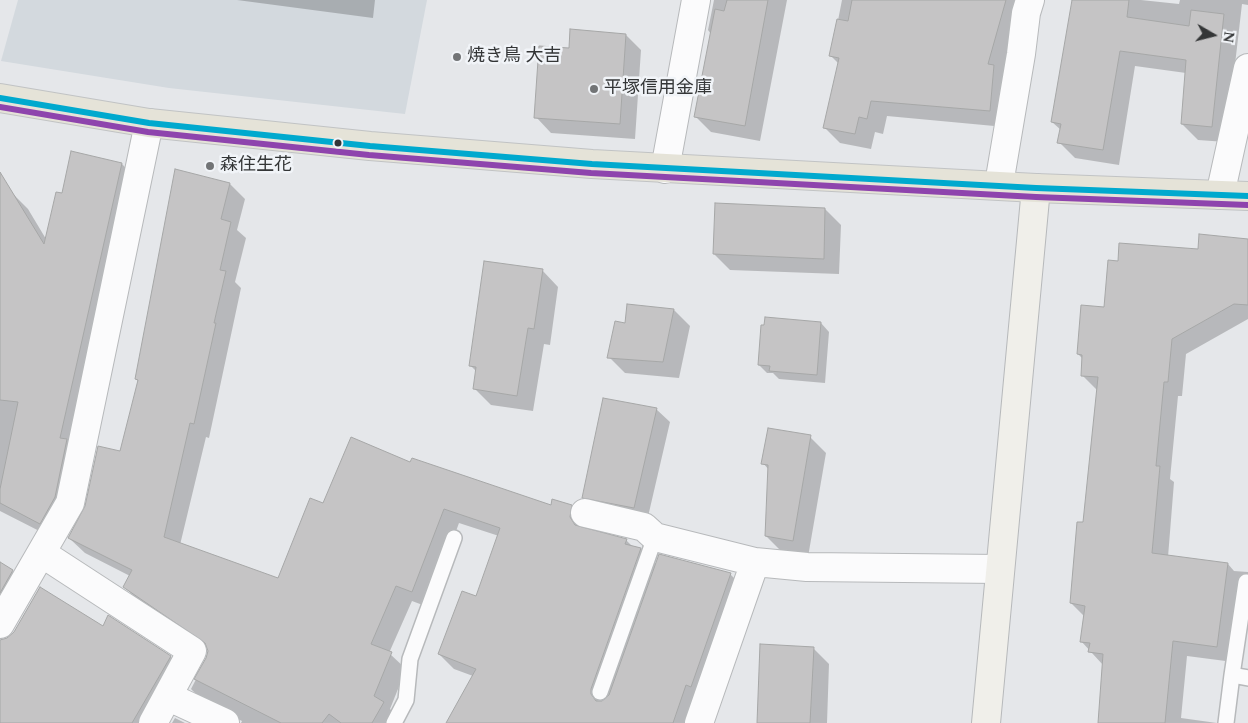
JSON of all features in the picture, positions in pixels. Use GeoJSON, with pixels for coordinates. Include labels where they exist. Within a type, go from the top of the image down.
{"type":"FeatureCollection","features":[{"type":"Feature","properties":{"kind":"main road"},"geometry":{"type":"LineString","coordinates":[[0,98],[149,123],[380,147],[665,169],[999,184],[1036,188],[1248,196]]}},
{"type":"Feature","properties":{"kind":"street"},"geometry":{"type":"LineString","coordinates":[[665,169],[696,0]]}},
{"type":"Feature","properties":{"kind":"street"},"geometry":{"type":"LineString","coordinates":[[999,184],[1022,54],[1026,13],[1030,0]]}},
{"type":"Feature","properties":{"kind":"street"},"geometry":{"type":"LineString","coordinates":[[1220,195],[1248,68]]}},
{"type":"Feature","properties":{"kind":"street"},"geometry":{"type":"LineString","coordinates":[[0,624],[43,554],[70,503],[149,123]]}},
{"type":"Feature","properties":{"kind":"street"},"geometry":{"type":"LineString","coordinates":[[986,723],[1036,188]]}},
{"type":"Feature","properties":{"kind":"street"},"geometry":{"type":"LineString","coordinates":[[585,513],[644,527],[655,537],[755,562],[807,567],[1000,569]]}},
{"type":"Feature","properties":{"kind":"street"},"geometry":{"type":"LineString","coordinates":[[43,554],[192,651],[169,697],[153,723]]}},
{"type":"Feature","properties":{"kind":"street"},"geometry":{"type":"LineString","coordinates":[[699,723],[755,562]]}},
{"type":"Feature","properties":{"kind":"street"},"geometry":{"type":"LineString","coordinates":[[169,697],[225,723]]}},
{"type":"Feature","properties":{"kind":"lane"},"geometry":{"type":"LineString","coordinates":[[600,692],[655,537]]}},
{"type":"Feature","properties":{"kind":"lane"},"geometry":{"type":"LineString","coordinates":[[394,723],[406,700],[410,659],[454,538]]}},
{"type":"Feature","properties":{"kind":"lane"},"geometry":{"type":"LineString","coordinates":[[1226,723],[1246,582]]}},
{"type":"Feature","properties":{"kind":"lane"},"geometry":{"type":"LineString","coordinates":[[1232,675],[1248,678]]}},
{"type":"Feature","properties":{"kind":"shaded area"},"geometry":{"type":"Polygon","coordinates":[[[18,0],[427,0],[405,114],[169,88],[1,61],[18,0]]]}},
{"type":"Feature","properties":{"kind":"building"},"geometry":{"type":"Polygon","coordinates":[[[727,0],[768,0],[745,126],[694,117],[715,9],[724,11],[727,0]]]}},
{"type":"Feature","properties":{"kind":"building"},"geometry":{"type":"Polygon","coordinates":[[[852,0],[1006,0],[988,64],[994,65],[990,111],[871,101],[867,119],[859,117],[855,134],[823,128],[839,58],[829,56],[837,19],[848,21],[852,0]]]}},
{"type":"Feature","properties":{"kind":"building"},"geometry":{"type":"Polygon","coordinates":[[[1072,0],[1129,0],[1127,17],[1189,26],[1191,10],[1224,14],[1212,127],[1181,124],[1186,60],[1120,51],[1103,150],[1057,143],[1061,124],[1051,122],[1072,0]]]}},
{"type":"Feature","properties":{"kind":"building"},"geometry":{"type":"Polygon","coordinates":[[[570,29],[626,34],[620,124],[534,118],[539,46],[569,48],[570,29]]]}},
{"type":"Feature","properties":{"kind":"building"},"geometry":{"type":"Polygon","coordinates":[[[71,151],[122,163],[60,438],[67,439],[55,497],[40,524],[0,503],[0,489],[18,402],[0,400],[0,172],[44,244],[56,192],[62,193],[71,151]]]}},
{"type":"Feature","properties":{"kind":"building"},"geometry":{"type":"Polygon","coordinates":[[[175,169],[230,183],[221,219],[231,222],[220,270],[226,271],[214,323],[216,323],[194,424],[190,423],[164,537],[278,578],[310,498],[323,503],[351,437],[410,462],[412,458],[551,505],[552,499],[572,505],[570,517],[575,525],[627,539],[625,544],[641,548],[591,689],[591,694],[596,701],[602,701],[609,695],[659,554],[731,573],[691,687],[686,685],[673,723],[446,723],[476,669],[438,654],[462,591],[476,596],[500,528],[444,509],[412,592],[396,586],[371,644],[392,652],[374,696],[384,702],[372,723],[341,723],[329,714],[322,723],[281,723],[194,679],[206,658],[208,651],[205,643],[123,587],[132,570],[68,538],[85,506],[98,446],[120,451],[138,380],[135,379],[175,169]]]}},
{"type":"Feature","properties":{"kind":"building"},"geometry":{"type":"Polygon","coordinates":[[[715,203],[825,208],[824,259],[713,254],[715,203]]]}},
{"type":"Feature","properties":{"kind":"building"},"geometry":{"type":"Polygon","coordinates":[[[1199,234],[1248,239],[1248,305],[1234,304],[1172,339],[1168,382],[1164,382],[1156,466],[1160,466],[1152,553],[1228,563],[1217,647],[1173,641],[1165,723],[1098,723],[1103,654],[1088,652],[1090,643],[1080,642],[1085,606],[1070,603],[1077,522],[1083,522],[1098,377],[1081,376],[1082,355],[1077,354],[1081,305],[1104,307],[1108,260],[1118,261],[1119,243],[1198,249],[1199,234]]]}},
{"type":"Feature","properties":{"kind":"building"},"geometry":{"type":"Polygon","coordinates":[[[484,261],[543,269],[534,329],[528,328],[517,396],[473,389],[476,367],[469,366],[484,261]]]}},
{"type":"Feature","properties":{"kind":"building"},"geometry":{"type":"Polygon","coordinates":[[[627,304],[674,309],[663,362],[607,358],[615,321],[625,323],[627,304]]]}},
{"type":"Feature","properties":{"kind":"building"},"geometry":{"type":"Polygon","coordinates":[[[765,317],[821,322],[817,375],[769,371],[770,366],[758,365],[761,325],[764,325],[765,317]]]}},
{"type":"Feature","properties":{"kind":"building"},"geometry":{"type":"Polygon","coordinates":[[[603,398],[657,408],[634,508],[582,498],[603,398]]]}},
{"type":"Feature","properties":{"kind":"building"},"geometry":{"type":"Polygon","coordinates":[[[768,428],[811,435],[793,541],[765,536],[768,465],[761,464],[768,428]]]}},
{"type":"Feature","properties":{"kind":"building"},"geometry":{"type":"Polygon","coordinates":[[[0,562],[13,570],[0,593],[0,562]]]}},
{"type":"Feature","properties":{"kind":"building"},"geometry":{"type":"Polygon","coordinates":[[[40,587],[103,626],[108,615],[171,656],[132,723],[0,723],[0,640],[7,638],[14,632],[40,587]]]}},
{"type":"Feature","properties":{"kind":"building"},"geometry":{"type":"Polygon","coordinates":[[[760,644],[814,647],[810,723],[757,723],[760,644]]]}},
{"type":"Feature","properties":{"kind":"transit line"},"geometry":{"type":"LineString","coordinates":[[0,98],[149,123],[370,146],[592,164],[1036,188],[1248,196]]}},
{"type":"Feature","properties":{"kind":"transit line"},"geometry":{"type":"LineString","coordinates":[[0,107],[148,132],[369,155],[591,173],[1036,197],[1248,205]]}},
{"type":"Feature","properties":{"kind":"place","name":"焼き鳥 大吉"},"geometry":{"type":"Point","coordinates":[457,57]}},
{"type":"Feature","properties":{"kind":"place","name":"平塚信用金庫"},"geometry":{"type":"Point","coordinates":[594,89]}},
{"type":"Feature","properties":{"kind":"place","name":"森住生花"},"geometry":{"type":"Point","coordinates":[210,166]}}]}
